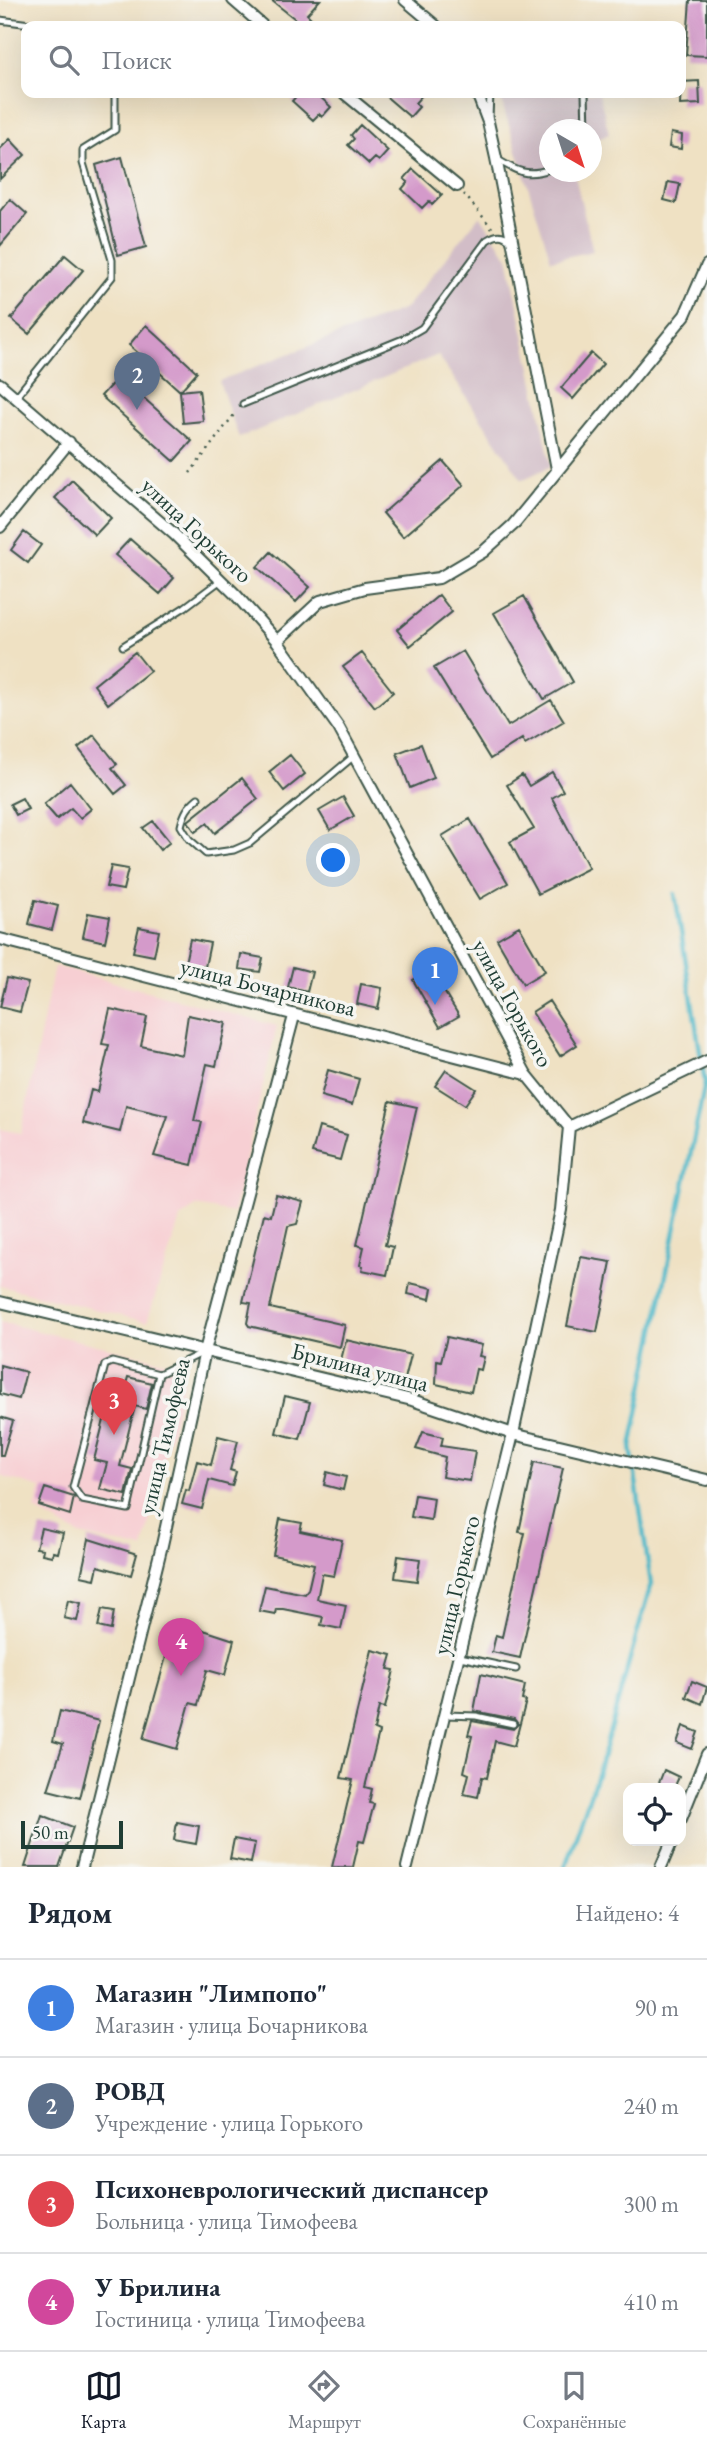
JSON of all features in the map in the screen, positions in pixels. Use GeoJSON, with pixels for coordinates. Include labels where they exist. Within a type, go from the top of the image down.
{"type":"FeatureCollection","features":[{"type":"Feature","properties":{"kind":"street"},"geometry":{"type":"LineString","coordinates":[[233,0],[257,21]]}},
{"type":"Feature","properties":{"kind":"street"},"geometry":{"type":"LineString","coordinates":[[405,0],[430,21]]}},
{"type":"Feature","properties":{"kind":"street"},"geometry":{"type":"LineString","coordinates":[[350,98],[457,186]]}},
{"type":"Feature","properties":{"kind":"street"},"geometry":{"type":"LineString","coordinates":[[479,98],[488,122],[496,158],[557,469]]}},
{"type":"Feature","properties":{"kind":"street"},"geometry":{"type":"LineString","coordinates":[[277,641],[320,601],[335,595],[439,578],[458,569],[513,525],[685,315],[707,265]]}},
{"type":"Feature","properties":{"kind":"street","name":"улица Горького"},"geometry":{"type":"LineString","coordinates":[[0,384],[174,534],[277,641],[312,688],[354,755],[526,1074],[569,1127],[561,1210],[513,1434],[407,1867]]}},
{"type":"Feature","properties":{"kind":"street"},"geometry":{"type":"LineString","coordinates":[[0,527],[69,442]]}},
{"type":"Feature","properties":{"kind":"street","name":"улица Бочарникова"},"geometry":{"type":"LineString","coordinates":[[0,939],[526,1074]]}},
{"type":"Feature","properties":{"kind":"street","name":"улица Тимофеева"},"geometry":{"type":"LineString","coordinates":[[82,1867],[162,1545],[205,1351],[294,1016]]}},
{"type":"Feature","properties":{"kind":"street"},"geometry":{"type":"LineString","coordinates":[[569,1127],[707,1060]]}},
{"type":"Feature","properties":{"kind":"street","name":"Брилина улица"},"geometry":{"type":"LineString","coordinates":[[0,1302],[412,1400],[513,1434],[707,1480]]}},
{"type":"Feature","properties":{"kind":"street"},"geometry":{"type":"LineString","coordinates":[[686,1806],[707,1754]]}},
{"type":"Feature","properties":{"kind":"street"},"geometry":{"type":"LineString","coordinates":[[661,1867],[670,1846]]}},
{"type":"Feature","properties":{"kind":"lane"},"geometry":{"type":"LineString","coordinates":[[0,20],[21,23]]}},
{"type":"Feature","properties":{"kind":"lane"},"geometry":{"type":"LineString","coordinates":[[15,398],[112,277],[112,260],[83,163],[83,150],[115,130],[115,98]]}},
{"type":"Feature","properties":{"kind":"lane"},"geometry":{"type":"LineString","coordinates":[[488,122],[490,98]]}},
{"type":"Feature","properties":{"kind":"lane"},"geometry":{"type":"LineString","coordinates":[[586,98],[586,119]]}},
{"type":"Feature","properties":{"kind":"lane"},"geometry":{"type":"LineString","coordinates":[[496,158],[520,173],[539,172]]}},
{"type":"Feature","properties":{"kind":"lane"},"geometry":{"type":"LineString","coordinates":[[243,404],[403,340],[422,328],[487,240],[496,234],[504,235],[511,241]]}},
{"type":"Feature","properties":{"kind":"lane"},"geometry":{"type":"LineString","coordinates":[[123,646],[185,607],[221,580]]}},
{"type":"Feature","properties":{"kind":"lane"},"geometry":{"type":"LineString","coordinates":[[198,798],[189,805],[183,816],[181,826],[189,839],[206,854],[234,850],[250,843],[354,755]]}},
{"type":"Feature","properties":{"kind":"lane"},"geometry":{"type":"LineString","coordinates":[[159,1374],[128,1509],[82,1500],[73,1487],[105,1364],[111,1362],[159,1374],[205,1351]]}},
{"type":"Feature","properties":{"kind":"lane"},"geometry":{"type":"LineString","coordinates":[[460,1657],[516,1670]]}},
{"type":"Feature","properties":{"kind":"lane"},"geometry":{"type":"LineString","coordinates":[[446,1715],[476,1716],[513,1724]]}},
{"type":"Feature","properties":{"kind":"path"},"geometry":{"type":"LineString","coordinates":[[457,186],[489,222],[496,234]]}},
{"type":"Feature","properties":{"kind":"path"},"geometry":{"type":"LineString","coordinates":[[190,473],[243,404]]}},
{"type":"Feature","properties":{"kind":"shaded area"},"geometry":{"type":"Polygon","coordinates":[[[501,98],[600,98],[609,134],[602,136],[602,119],[539,119],[539,182],[576,182],[593,251],[551,260],[501,98]]]}},
{"type":"Feature","properties":{"kind":"shaded area"},"geometry":{"type":"Polygon","coordinates":[[[480,215],[508,257],[551,466],[522,480],[438,355],[239,438],[219,381],[405,309],[480,215]]]}},
{"type":"Feature","properties":{"kind":"shaded area"},"geometry":{"type":"Polygon","coordinates":[[[54,966],[277,1026],[233,1213],[196,1206],[180,1219],[147,1322],[0,1286],[0,1129],[21,1133],[54,966]]]}},
{"type":"Feature","properties":{"kind":"shaded area"},"geometry":{"type":"Polygon","coordinates":[[[0,1322],[168,1362],[183,1382],[143,1549],[80,1535],[35,1510],[41,1488],[0,1476],[0,1322]]]}},
{"type":"Feature","properties":{"kind":"building"},"geometry":{"type":"Polygon","coordinates":[[[271,0],[320,0],[307,14],[311,18],[308,21],[298,21],[271,0]]]}},
{"type":"Feature","properties":{"kind":"building"},"geometry":{"type":"Polygon","coordinates":[[[690,0],[707,0],[707,56],[686,55],[690,0]]]}},
{"type":"Feature","properties":{"kind":"building"},"geometry":{"type":"Polygon","coordinates":[[[699,81],[700,104],[680,105],[680,98],[686,98],[686,82],[699,81]]]}},
{"type":"Feature","properties":{"kind":"building"},"geometry":{"type":"Polygon","coordinates":[[[295,98],[321,98],[331,107],[322,117],[319,114],[313,120],[292,101],[295,98]]]}},
{"type":"Feature","properties":{"kind":"building"},"geometry":{"type":"Polygon","coordinates":[[[388,98],[420,98],[415,103],[419,107],[410,117],[388,98]]]}},
{"type":"Feature","properties":{"kind":"building"},"geometry":{"type":"Polygon","coordinates":[[[360,125],[388,151],[379,161],[375,158],[369,164],[348,145],[354,139],[351,135],[360,125]]]}},
{"type":"Feature","properties":{"kind":"building"},"geometry":{"type":"Polygon","coordinates":[[[671,133],[682,135],[681,149],[669,147],[671,133]]]}},
{"type":"Feature","properties":{"kind":"building"},"geometry":{"type":"Polygon","coordinates":[[[10,139],[25,155],[0,179],[0,149],[10,139]]]}},
{"type":"Feature","properties":{"kind":"building"},"geometry":{"type":"Polygon","coordinates":[[[122,157],[146,247],[118,255],[96,165],[122,157]]]}},
{"type":"Feature","properties":{"kind":"building"},"geometry":{"type":"Polygon","coordinates":[[[413,169],[442,195],[432,205],[429,201],[422,208],[402,189],[408,182],[404,179],[413,169]]]}},
{"type":"Feature","properties":{"kind":"building"},"geometry":{"type":"Polygon","coordinates":[[[668,182],[680,184],[676,203],[664,200],[668,182]]]}},
{"type":"Feature","properties":{"kind":"building"},"geometry":{"type":"Polygon","coordinates":[[[10,199],[27,214],[0,246],[0,211],[10,199]]]}},
{"type":"Feature","properties":{"kind":"building"},"geometry":{"type":"Polygon","coordinates":[[[65,255],[83,270],[29,334],[11,319],[65,255]]]}},
{"type":"Feature","properties":{"kind":"building"},"geometry":{"type":"Polygon","coordinates":[[[146,325],[197,372],[180,391],[129,345],[146,325]]]}},
{"type":"Feature","properties":{"kind":"building"},"geometry":{"type":"Polygon","coordinates":[[[591,353],[603,364],[573,399],[561,388],[591,353]]]}},
{"type":"Feature","properties":{"kind":"building"},"geometry":{"type":"Polygon","coordinates":[[[119,376],[192,441],[174,461],[101,396],[119,376]]]}},
{"type":"Feature","properties":{"kind":"building"},"geometry":{"type":"Polygon","coordinates":[[[199,389],[203,421],[183,423],[180,391],[199,389]]]}},
{"type":"Feature","properties":{"kind":"building"},"geometry":{"type":"Polygon","coordinates":[[[443,461],[464,485],[403,537],[383,513],[443,461]]]}},
{"type":"Feature","properties":{"kind":"building"},"geometry":{"type":"Polygon","coordinates":[[[72,480],[111,518],[95,535],[55,498],[72,480]]]}},
{"type":"Feature","properties":{"kind":"building"},"geometry":{"type":"Polygon","coordinates":[[[24,532],[41,545],[28,563],[11,550],[24,532]]]}},
{"type":"Feature","properties":{"kind":"building"},"geometry":{"type":"Polygon","coordinates":[[[130,539],[174,578],[160,594],[115,555],[130,539]]]}},
{"type":"Feature","properties":{"kind":"building"},"geometry":{"type":"Polygon","coordinates":[[[271,552],[310,587],[296,602],[257,567],[271,552]]]}},
{"type":"Feature","properties":{"kind":"building"},"geometry":{"type":"Polygon","coordinates":[[[439,595],[452,612],[410,646],[397,630],[439,595]]]}},
{"type":"Feature","properties":{"kind":"building"},"geometry":{"type":"Polygon","coordinates":[[[524,596],[573,682],[544,699],[494,613],[524,596]]]}},
{"type":"Feature","properties":{"kind":"building"},"geometry":{"type":"Polygon","coordinates":[[[463,651],[508,726],[551,700],[564,721],[525,744],[522,739],[490,759],[434,668],[463,651]]]}},
{"type":"Feature","properties":{"kind":"building"},"geometry":{"type":"Polygon","coordinates":[[[135,652],[150,671],[108,704],[94,685],[135,652]]]}},
{"type":"Feature","properties":{"kind":"building"},"geometry":{"type":"Polygon","coordinates":[[[362,653],[393,692],[375,707],[343,667],[362,653]]]}},
{"type":"Feature","properties":{"kind":"building"},"geometry":{"type":"Polygon","coordinates":[[[94,735],[117,764],[112,768],[126,785],[115,794],[78,748],[94,735]]]}},
{"type":"Feature","properties":{"kind":"building"},"geometry":{"type":"Polygon","coordinates":[[[421,744],[434,778],[410,788],[397,753],[421,744]]]}},
{"type":"Feature","properties":{"kind":"building"},"geometry":{"type":"Polygon","coordinates":[[[290,755],[305,774],[284,791],[269,772],[290,755]]]}},
{"type":"Feature","properties":{"kind":"building"},"geometry":{"type":"Polygon","coordinates":[[[552,772],[563,791],[552,798],[589,868],[538,894],[510,842],[534,829],[507,785],[522,775],[529,786],[552,772]]]}},
{"type":"Feature","properties":{"kind":"building"},"geometry":{"type":"Polygon","coordinates":[[[242,778],[258,799],[215,833],[207,823],[195,832],[188,821],[242,778]]]}},
{"type":"Feature","properties":{"kind":"building"},"geometry":{"type":"Polygon","coordinates":[[[70,782],[91,809],[80,818],[71,808],[57,819],[44,804],[70,782]]]}},
{"type":"Feature","properties":{"kind":"building"},"geometry":{"type":"Polygon","coordinates":[[[343,797],[354,816],[330,830],[319,811],[343,797]]]}},
{"type":"Feature","properties":{"kind":"building"},"geometry":{"type":"Polygon","coordinates":[[[22,798],[28,809],[16,815],[10,804],[22,798]]]}},
{"type":"Feature","properties":{"kind":"building"},"geometry":{"type":"Polygon","coordinates":[[[470,819],[508,883],[480,899],[442,836],[470,819]]]}},
{"type":"Feature","properties":{"kind":"building"},"geometry":{"type":"Polygon","coordinates":[[[153,821],[170,842],[160,850],[143,828],[153,821]]]}},
{"type":"Feature","properties":{"kind":"building"},"geometry":{"type":"Polygon","coordinates":[[[111,866],[128,869],[123,890],[106,887],[111,866]]]}},
{"type":"Feature","properties":{"kind":"building"},"geometry":{"type":"Polygon","coordinates":[[[35,900],[58,906],[52,930],[29,924],[35,900]]]}},
{"type":"Feature","properties":{"kind":"building"},"geometry":{"type":"Polygon","coordinates":[[[88,913],[110,917],[105,942],[83,937],[88,913]]]}},
{"type":"Feature","properties":{"kind":"building"},"geometry":{"type":"Polygon","coordinates":[[[519,926],[545,971],[523,984],[497,939],[519,926]]]}},
{"type":"Feature","properties":{"kind":"building"},"geometry":{"type":"Polygon","coordinates":[[[139,927],[159,931],[154,956],[133,952],[139,927]]]}},
{"type":"Feature","properties":{"kind":"building"},"geometry":{"type":"Polygon","coordinates":[[[190,939],[210,943],[205,967],[185,963],[190,939]]]}},
{"type":"Feature","properties":{"kind":"building"},"geometry":{"type":"Polygon","coordinates":[[[241,954],[263,958],[260,972],[239,969],[241,954]]]}},
{"type":"Feature","properties":{"kind":"building"},"geometry":{"type":"Polygon","coordinates":[[[293,967],[312,972],[307,992],[288,987],[293,967]]]}},
{"type":"Feature","properties":{"kind":"building"},"geometry":{"type":"Polygon","coordinates":[[[431,970],[459,1016],[440,1027],[413,980],[431,970]]]}},
{"type":"Feature","properties":{"kind":"building"},"geometry":{"type":"Polygon","coordinates":[[[7,978],[28,983],[20,1012],[0,1007],[7,978]]]}},
{"type":"Feature","properties":{"kind":"building"},"geometry":{"type":"Polygon","coordinates":[[[361,984],[382,988],[378,1009],[357,1004],[361,984]]]}},
{"type":"Feature","properties":{"kind":"building"},"geometry":{"type":"Polygon","coordinates":[[[549,1001],[577,1045],[560,1056],[532,1012],[549,1001]]]}},
{"type":"Feature","properties":{"kind":"building"},"geometry":{"type":"Polygon","coordinates":[[[110,1009],[147,1017],[141,1046],[182,1055],[188,1015],[226,1023],[216,1066],[207,1064],[194,1121],[202,1122],[192,1165],[154,1156],[168,1116],[126,1106],[120,1132],[83,1123],[91,1090],[98,1092],[109,1045],[102,1044],[110,1009]]]}},
{"type":"Feature","properties":{"kind":"building"},"geometry":{"type":"Polygon","coordinates":[[[328,1070],[359,1079],[352,1105],[321,1096],[328,1070]]]}},
{"type":"Feature","properties":{"kind":"building"},"geometry":{"type":"Polygon","coordinates":[[[446,1070],[476,1089],[465,1105],[435,1086],[446,1070]]]}},
{"type":"Feature","properties":{"kind":"building"},"geometry":{"type":"Polygon","coordinates":[[[390,1101],[417,1107],[385,1245],[393,1247],[387,1275],[362,1270],[363,1266],[360,1265],[364,1247],[357,1245],[390,1101]]]}},
{"type":"Feature","properties":{"kind":"building"},"geometry":{"type":"Polygon","coordinates":[[[319,1127],[347,1135],[340,1160],[312,1153],[319,1127]]]}},
{"type":"Feature","properties":{"kind":"building"},"geometry":{"type":"Polygon","coordinates":[[[276,1195],[303,1202],[297,1224],[288,1226],[270,1308],[345,1325],[340,1347],[249,1326],[247,1323],[251,1303],[243,1302],[264,1214],[271,1216],[276,1195]]]}},
{"type":"Feature","properties":{"kind":"building"},"geometry":{"type":"Polygon","coordinates":[[[581,1257],[611,1262],[597,1332],[567,1326],[581,1257]]]}},
{"type":"Feature","properties":{"kind":"building"},"geometry":{"type":"Polygon","coordinates":[[[410,1283],[432,1288],[430,1299],[408,1294],[410,1283]]]}},
{"type":"Feature","properties":{"kind":"building"},"geometry":{"type":"Polygon","coordinates":[[[447,1337],[482,1345],[479,1356],[484,1357],[481,1370],[476,1369],[471,1392],[436,1384],[437,1360],[441,1361],[447,1337]]]}},
{"type":"Feature","properties":{"kind":"building"},"geometry":{"type":"Polygon","coordinates":[[[346,1340],[411,1355],[405,1379],[340,1364],[346,1340]]]}},
{"type":"Feature","properties":{"kind":"building"},"geometry":{"type":"Polygon","coordinates":[[[0,1365],[26,1372],[19,1399],[0,1394],[0,1365]]]}},
{"type":"Feature","properties":{"kind":"building"},"geometry":{"type":"Polygon","coordinates":[[[128,1377],[152,1383],[146,1409],[135,1406],[120,1466],[132,1469],[126,1495],[100,1489],[107,1463],[94,1460],[109,1400],[121,1403],[128,1377]]]}},
{"type":"Feature","properties":{"kind":"building"},"geometry":{"type":"Polygon","coordinates":[[[285,1396],[310,1402],[300,1439],[276,1433],[285,1396]]]}},
{"type":"Feature","properties":{"kind":"building"},"geometry":{"type":"Polygon","coordinates":[[[0,1417],[13,1421],[3,1455],[0,1455],[0,1417]]]}},
{"type":"Feature","properties":{"kind":"building"},"geometry":{"type":"Polygon","coordinates":[[[423,1432],[443,1437],[441,1446],[475,1451],[470,1481],[442,1477],[445,1457],[416,1449],[423,1432]]]}},
{"type":"Feature","properties":{"kind":"building"},"geometry":{"type":"Polygon","coordinates":[[[218,1436],[238,1441],[230,1470],[236,1472],[232,1486],[209,1480],[202,1509],[182,1504],[186,1490],[189,1491],[197,1461],[211,1465],[218,1436]]]}},
{"type":"Feature","properties":{"kind":"building"},"geometry":{"type":"Polygon","coordinates":[[[534,1462],[563,1468],[520,1658],[492,1652],[496,1635],[502,1637],[525,1533],[519,1532],[534,1462]]]}},
{"type":"Feature","properties":{"kind":"building"},"geometry":{"type":"Polygon","coordinates":[[[327,1472],[346,1477],[343,1490],[324,1485],[327,1472]]]}},
{"type":"Feature","properties":{"kind":"building"},"geometry":{"type":"Polygon","coordinates":[[[45,1488],[74,1497],[70,1515],[39,1505],[45,1488]]]}},
{"type":"Feature","properties":{"kind":"building"},"geometry":{"type":"Polygon","coordinates":[[[415,1495],[434,1498],[431,1520],[411,1517],[415,1495]]]}},
{"type":"Feature","properties":{"kind":"building"},"geometry":{"type":"Polygon","coordinates":[[[280,1519],[302,1523],[300,1531],[342,1540],[334,1576],[322,1574],[317,1599],[346,1605],[341,1629],[321,1625],[323,1617],[283,1609],[276,1609],[275,1614],[259,1611],[265,1586],[305,1594],[314,1564],[273,1555],[280,1519]]]}},
{"type":"Feature","properties":{"kind":"building"},"geometry":{"type":"Polygon","coordinates":[[[41,1528],[63,1533],[58,1553],[53,1552],[52,1556],[42,1554],[43,1549],[36,1548],[41,1528]]]}},
{"type":"Feature","properties":{"kind":"building"},"geometry":{"type":"Polygon","coordinates":[[[89,1539],[137,1554],[131,1575],[98,1566],[95,1579],[81,1576],[89,1539]]]}},
{"type":"Feature","properties":{"kind":"building"},"geometry":{"type":"Polygon","coordinates":[[[398,1556],[420,1559],[417,1581],[395,1578],[398,1556]]]}},
{"type":"Feature","properties":{"kind":"building"},"geometry":{"type":"Polygon","coordinates":[[[68,1600],[81,1603],[77,1621],[64,1618],[68,1600]]]}},
{"type":"Feature","properties":{"kind":"building"},"geometry":{"type":"Polygon","coordinates":[[[102,1609],[114,1611],[111,1630],[98,1627],[102,1609]]]}},
{"type":"Feature","properties":{"kind":"building"},"geometry":{"type":"Polygon","coordinates":[[[176,1621],[234,1640],[225,1675],[207,1670],[198,1705],[190,1703],[177,1749],[143,1739],[176,1621]]]}},
{"type":"Feature","properties":{"kind":"building"},"geometry":{"type":"Polygon","coordinates":[[[372,1650],[392,1655],[388,1669],[394,1670],[385,1708],[379,1707],[374,1730],[379,1732],[365,1787],[372,1789],[369,1803],[374,1804],[364,1842],[359,1841],[353,1867],[332,1867],[353,1780],[341,1778],[372,1650]]]}},
{"type":"Feature","properties":{"kind":"building"},"geometry":{"type":"Polygon","coordinates":[[[481,1674],[525,1685],[522,1700],[526,1701],[514,1746],[495,1741],[487,1778],[482,1777],[478,1797],[464,1794],[469,1774],[464,1772],[472,1736],[468,1735],[472,1721],[513,1729],[518,1724],[514,1719],[474,1711],[481,1674]]]}},
{"type":"Feature","properties":{"kind":"building"},"geometry":{"type":"Polygon","coordinates":[[[692,1681],[707,1687],[702,1704],[686,1697],[692,1681]]]}},
{"type":"Feature","properties":{"kind":"building"},"geometry":{"type":"Polygon","coordinates":[[[60,1711],[99,1721],[80,1798],[48,1790],[63,1744],[53,1741],[60,1711]]]}},
{"type":"Feature","properties":{"kind":"building"},"geometry":{"type":"Polygon","coordinates":[[[683,1726],[698,1732],[692,1749],[677,1743],[683,1726]]]}},
{"type":"Feature","properties":{"kind":"building"},"geometry":{"type":"Polygon","coordinates":[[[664,1770],[679,1777],[676,1783],[659,1783],[664,1770]]]}},
{"type":"Feature","properties":{"kind":"building"},"geometry":{"type":"Polygon","coordinates":[[[42,1815],[73,1827],[59,1867],[25,1867],[42,1815]]]}},
{"type":"Feature","properties":{"kind":"building"},"geometry":{"type":"Polygon","coordinates":[[[177,1822],[199,1826],[196,1844],[174,1840],[177,1822]]]}},
{"type":"Feature","properties":{"kind":"building"},"geometry":{"type":"Polygon","coordinates":[[[234,1839],[255,1843],[251,1863],[230,1859],[234,1839]]]}},
{"type":"Feature","properties":{"kind":"waterway"},"geometry":{"type":"LineString","coordinates":[[565,1867],[599,1769],[651,1584],[631,1447],[705,1083],[675,894]]}},
{"type":"Feature","properties":{"kind":"place","name":"РОВД"},"geometry":{"type":"Point","coordinates":[137,410]}},
{"type":"Feature","properties":{"kind":"place","name":"Магазин \"Лимпопо\""},"geometry":{"type":"Point","coordinates":[435,1005]}},
{"type":"Feature","properties":{"kind":"place","name":"Психоневрологический диспансер"},"geometry":{"type":"Point","coordinates":[114,1435]}},
{"type":"Feature","properties":{"kind":"place","name":"У Брилина"},"geometry":{"type":"Point","coordinates":[181,1676]}}]}
